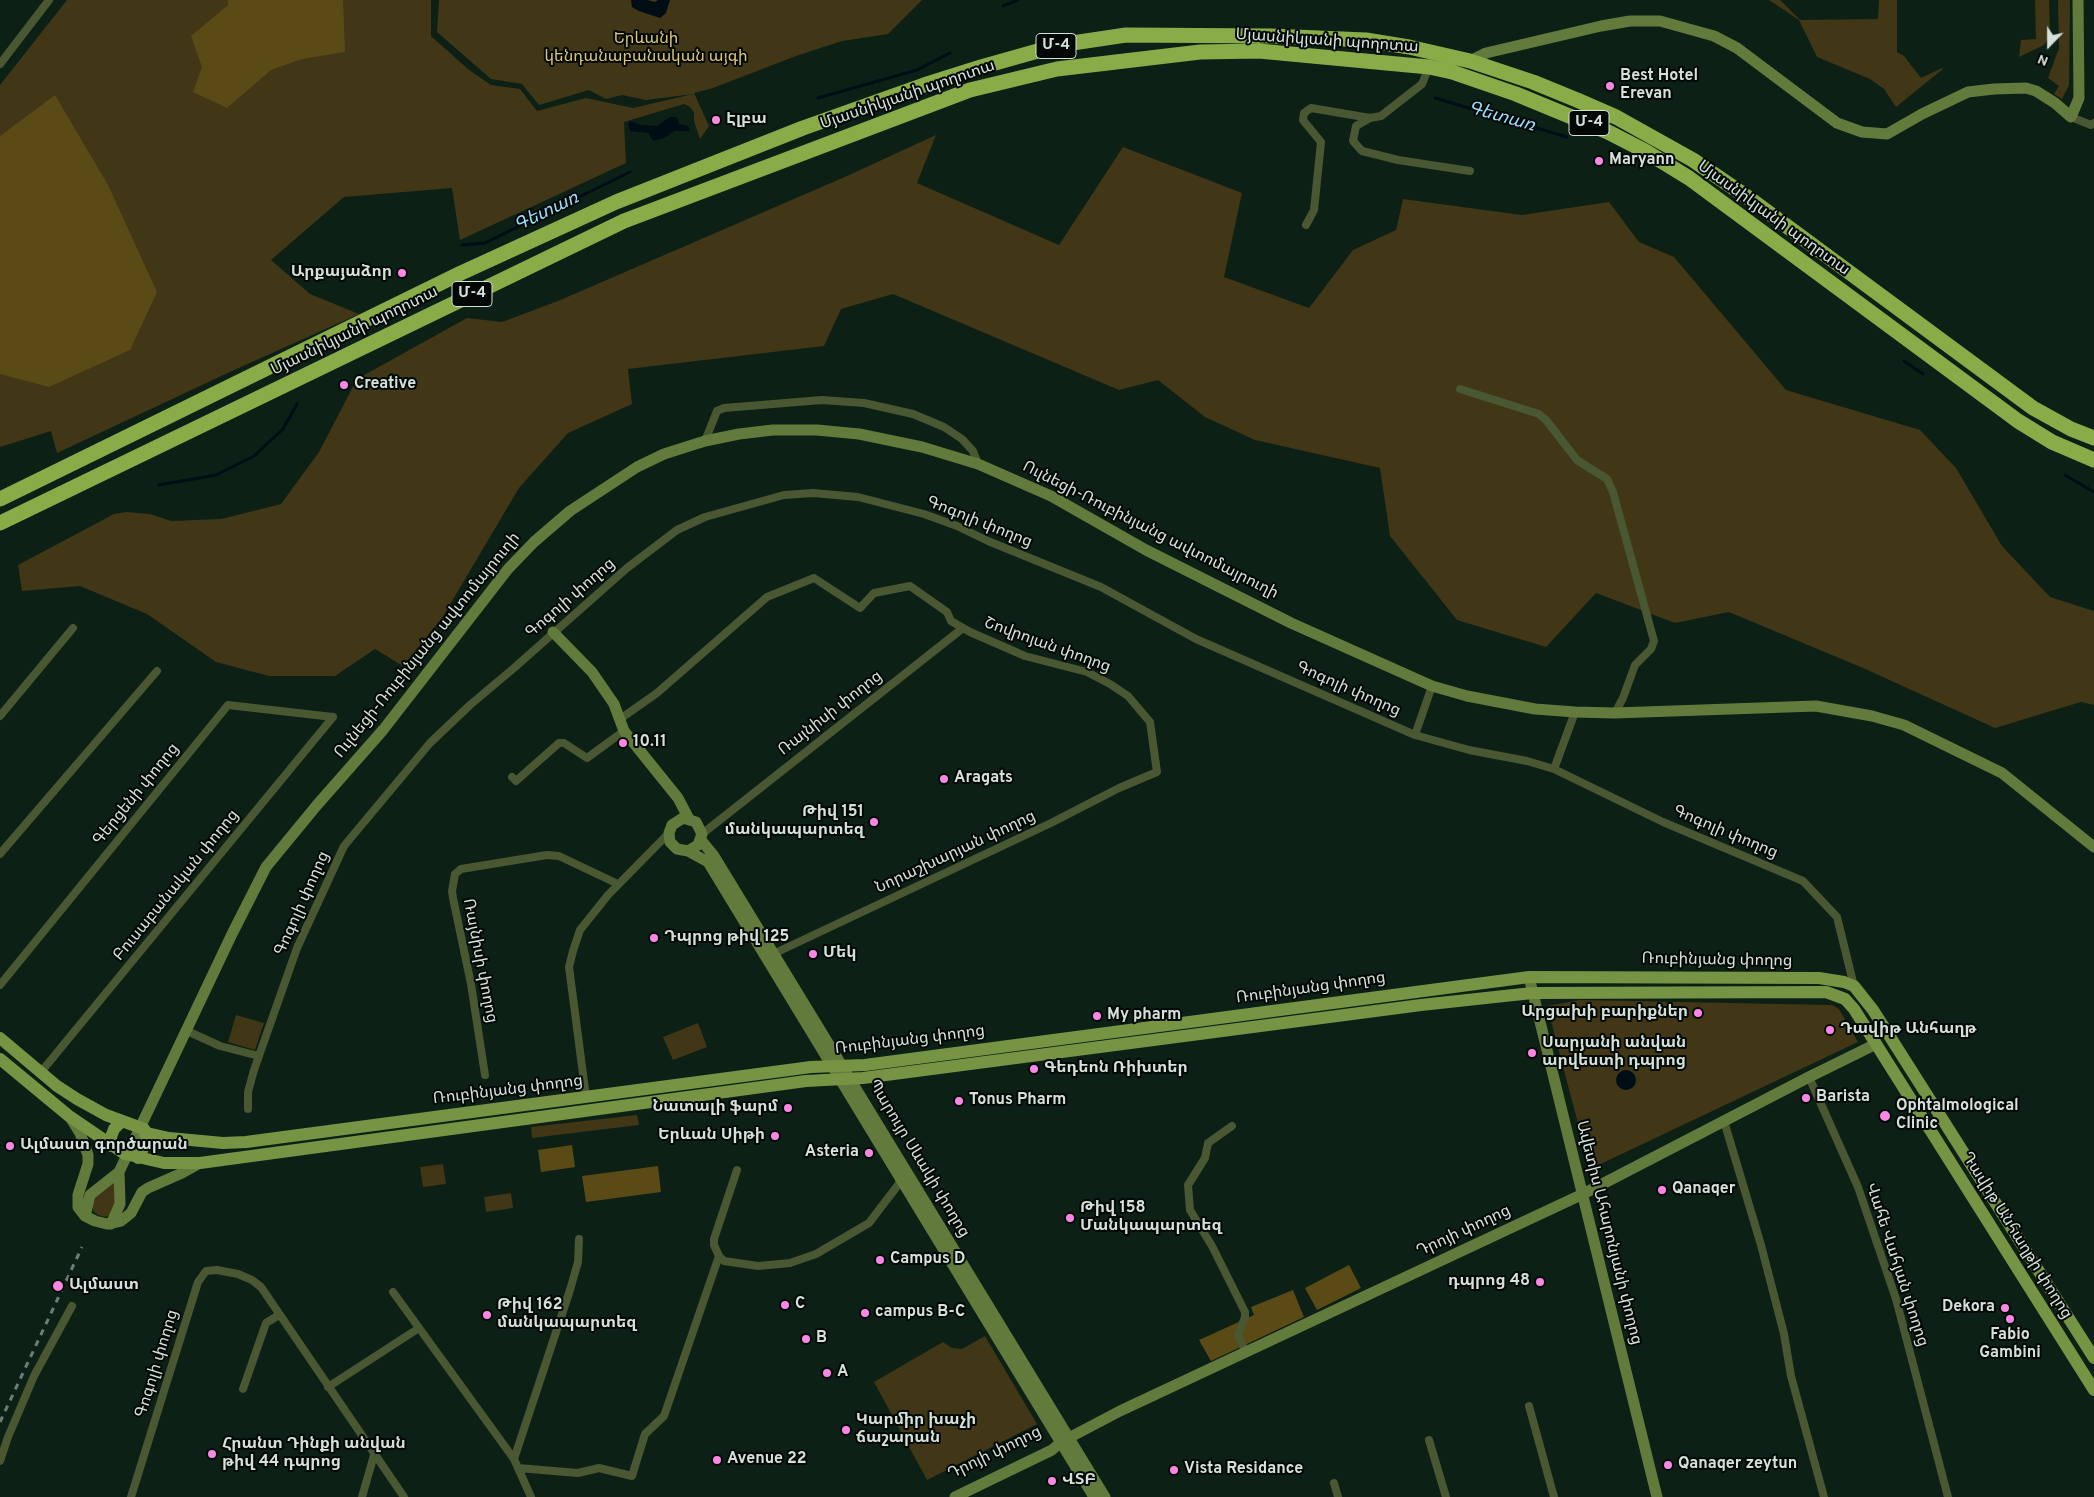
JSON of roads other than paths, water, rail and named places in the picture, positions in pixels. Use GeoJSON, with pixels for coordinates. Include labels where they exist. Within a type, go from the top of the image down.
{"type":"FeatureCollection","features":[{"type":"Feature","properties":{"kind":"highway","name":"Մյասնիկյանի պողոտա"},"geometry":{"type":"LineString","coordinates":[[0,499],[461,273],[616,202],[804,128],[981,67],[1059,45],[1126,35],[1271,36],[1366,40],[1410,47],[1470,61],[1557,92],[1616,117],[1654,137],[1750,199],[2032,408],[2070,429],[2094,438]]}},
{"type":"Feature","properties":{"kind":"highway","name":"Մյասնիկյանի պողոտա"},"geometry":{"type":"LineString","coordinates":[[0,523],[624,221],[962,92],[1057,69],[1200,52],[1259,51],[1429,66],[1452,72],[1550,107],[1608,132],[1645,151],[1695,183],[2018,422],[2052,442],[2094,460]]}},
{"type":"Feature","properties":{"kind":"main road","name":"Ռուբինյանց փողոց"},"geometry":{"type":"LineString","coordinates":[[0,1059],[69,1116],[125,1154],[164,1163],[200,1163],[806,1081],[842,1073],[1528,977],[1819,978],[1844,982],[1854,986]]}},
{"type":"Feature","properties":{"kind":"main road","name":"Դավիթ Անհաղթի փողոց"},"geometry":{"type":"LineString","coordinates":[[1854,986],[1873,1010],[2094,1358]]}},
{"type":"Feature","properties":{"kind":"main road","name":"Ռուբինյանց փողոց"},"geometry":{"type":"LineString","coordinates":[[0,1038],[77,1099],[106,1115],[144,1129],[147,1133],[189,1141],[246,1142],[811,1068],[842,1073],[1532,993],[1826,992],[1845,999]]}},
{"type":"Feature","properties":{"kind":"main road","name":"Դավիթ Անհաղթի փողոց"},"geometry":{"type":"LineString","coordinates":[[1845,999],[1854,1009],[2094,1390]]}},
{"type":"Feature","properties":{"kind":"main road"},"geometry":{"type":"LineString","coordinates":[[111,1146],[111,1137],[114,1129],[122,1121]]}},
{"type":"Feature","properties":{"kind":"main road"},"geometry":{"type":"LineString","coordinates":[[138,1158],[145,1146],[147,1138],[145,1134],[147,1133]]}},
{"type":"Feature","properties":{"kind":"main road"},"geometry":{"type":"LineString","coordinates":[[2040,1303],[2054,1295]]}},
{"type":"Feature","properties":{"kind":"main road"},"geometry":{"type":"LineString","coordinates":[[2061,1338],[2076,1329]]}},
{"type":"Feature","properties":{"kind":"street"},"geometry":{"type":"LineString","coordinates":[[0,64],[49,0]]}},
{"type":"Feature","properties":{"kind":"street"},"geometry":{"type":"LineString","coordinates":[[2071,117],[2079,98],[2078,0]]}},
{"type":"Feature","properties":{"kind":"street"},"geometry":{"type":"LineString","coordinates":[[1470,61],[1486,52],[1601,26],[1630,21],[1660,20],[1714,36],[1737,48],[1837,123],[1862,132],[1886,134],[1968,92],[1994,89],[2026,88],[2055,102],[2071,117],[2091,125],[2094,123]]}},
{"type":"Feature","properties":{"kind":"street"},"geometry":{"type":"LineString","coordinates":[[1306,225],[1314,210],[1321,142],[1303,120],[1304,113],[1311,108],[1370,118],[1382,116],[1422,84],[1429,66]]}},
{"type":"Feature","properties":{"kind":"street"},"geometry":{"type":"LineString","coordinates":[[1370,118],[1356,126],[1353,141],[1362,152],[1398,160],[1470,171]]}},
{"type":"Feature","properties":{"kind":"street"},"geometry":{"type":"LineString","coordinates":[[1460,389],[1538,414],[1546,420],[1577,460],[1607,479],[1613,492],[1654,640],[1651,649],[1635,664],[1623,698],[1615,713]]}},
{"type":"Feature","properties":{"kind":"street"},"geometry":{"type":"LineString","coordinates":[[705,441],[717,411],[724,408],[822,400],[864,403],[913,414],[944,427],[962,439],[973,451],[978,464]]}},
{"type":"Feature","properties":{"kind":"street","name":"Ուլնեցի-Ռուբինյանց ավտոմայրուղի"},"geometry":{"type":"LineString","coordinates":[[119,1172],[185,1030],[266,867],[299,826],[401,709],[508,570],[534,542],[570,512],[637,467],[664,454],[705,441],[773,430],[817,430],[891,440],[978,464],[1051,496],[1146,550],[1219,588],[1385,667],[1432,686],[1504,704],[1575,712],[1615,713],[1816,706],[1872,716],[1904,725],[2002,773],[2094,847]]}},
{"type":"Feature","properties":{"kind":"street","name":"Գոգոլի փողոց"},"geometry":{"type":"LineString","coordinates":[[248,1109],[248,1092],[297,948],[344,846],[430,743],[470,704],[514,668],[553,632],[627,568],[670,535],[705,517],[784,495],[814,493],[858,497],[924,514],[957,526],[988,541],[1101,587],[1196,639],[1415,735],[1469,750],[1527,761],[1554,769],[1663,822],[1803,881],[1837,917],[1854,986]]}},
{"type":"Feature","properties":{"kind":"street","name":"Շովրոյան փողոց"},"geometry":{"type":"LineString","coordinates":[[620,719],[657,693],[767,597],[814,578],[860,608],[874,592],[910,586],[947,612],[951,621],[963,628],[1025,656],[1087,672],[1128,696],[1150,722],[1157,772]]}},
{"type":"Feature","properties":{"kind":"street"},"geometry":{"type":"LineString","coordinates":[[0,716],[73,628]]}},
{"type":"Feature","properties":{"kind":"street","name":"Ռայնիսի փողոց"},"geometry":{"type":"LineString","coordinates":[[693,828],[716,822],[963,628]]}},
{"type":"Feature","properties":{"kind":"street"},"geometry":{"type":"LineString","coordinates":[[553,632],[592,672],[614,704],[624,731],[680,803],[693,828],[693,849],[688,851]]}},
{"type":"Feature","properties":{"kind":"street"},"geometry":{"type":"LineString","coordinates":[[0,854],[157,671]]}},
{"type":"Feature","properties":{"kind":"street"},"geometry":{"type":"LineString","coordinates":[[1415,735],[1432,686]]}},
{"type":"Feature","properties":{"kind":"street","name":"Գերցենի փողոց"},"geometry":{"type":"LineString","coordinates":[[0,985],[228,705],[333,718]]}},
{"type":"Feature","properties":{"kind":"street"},"geometry":{"type":"LineString","coordinates":[[1554,769],[1575,712]]}},
{"type":"Feature","properties":{"kind":"street","name":"Բուսաբանական փողոց"},"geometry":{"type":"LineString","coordinates":[[42,1072],[333,718]]}},
{"type":"Feature","properties":{"kind":"street"},"geometry":{"type":"LineString","coordinates":[[512,777],[516,781],[559,743],[564,743],[586,758],[624,731]]}},
{"type":"Feature","properties":{"kind":"street","name":"Նորաշխարյան փողոց"},"geometry":{"type":"LineString","coordinates":[[770,955],[1095,802],[1113,791],[1157,772]]}},
{"type":"Feature","properties":{"kind":"street"},"geometry":{"type":"LineString","coordinates":[[586,1097],[570,967],[580,930],[618,884],[669,833],[672,825],[693,828]]}},
{"type":"Feature","properties":{"kind":"street","name":"Պարույր Սևակի փողոց"},"geometry":{"type":"LineString","coordinates":[[693,828],[714,856],[770,955],[1065,1440],[1094,1497]]}},
{"type":"Feature","properties":{"kind":"street"},"geometry":{"type":"LineString","coordinates":[[652,851],[672,845],[669,833]]}},
{"type":"Feature","properties":{"kind":"street","name":"Պարույր Սևակի փողոց"},"geometry":{"type":"LineString","coordinates":[[672,845],[708,862],[770,955]]}},
{"type":"Feature","properties":{"kind":"street","name":"Ռայնիսի փողոց"},"geometry":{"type":"LineString","coordinates":[[485,1075],[471,984],[453,898],[452,891],[456,874],[461,869],[547,855],[559,856],[618,884]]}},
{"type":"Feature","properties":{"kind":"street","name":"Ավետիս Ահարոնյանի փողոց"},"geometry":{"type":"LineString","coordinates":[[1528,977],[1584,1194],[1615,1332],[1657,1497]]}},
{"type":"Feature","properties":{"kind":"street"},"geometry":{"type":"LineString","coordinates":[[185,1030],[220,1046],[259,1056]]}},
{"type":"Feature","properties":{"kind":"street","name":"Դրոյի փողոց"},"geometry":{"type":"LineString","coordinates":[[955,1497],[969,1494],[1120,1411],[1246,1354],[1584,1194],[1876,1044]]}},
{"type":"Feature","properties":{"kind":"street","name":"Պարույր Սևակի փողոց"},"geometry":{"type":"LineString","coordinates":[[842,1073],[901,1178],[1065,1440],[1105,1497]]}},
{"type":"Feature","properties":{"kind":"street","name":"Վահե Վահյան փողոց"},"geometry":{"type":"LineString","coordinates":[[1809,1077],[1858,1187],[1896,1299],[1948,1497]]}},
{"type":"Feature","properties":{"kind":"street"},"geometry":{"type":"LineString","coordinates":[[69,1116],[80,1133],[88,1155],[77,1202],[78,1208],[95,1221],[111,1224],[121,1221],[131,1213],[142,1192],[200,1163]]}},
{"type":"Feature","properties":{"kind":"street"},"geometry":{"type":"LineString","coordinates":[[1724,1121],[1761,1244],[1784,1334],[1791,1376],[1824,1497]]}},
{"type":"Feature","properties":{"kind":"street"},"geometry":{"type":"LineString","coordinates":[[1232,1126],[1208,1142],[1205,1158],[1188,1185],[1190,1210],[1212,1246],[1245,1312],[1238,1336],[1246,1354]]}},
{"type":"Feature","properties":{"kind":"street"},"geometry":{"type":"LineString","coordinates":[[737,1170],[714,1239],[714,1246],[724,1261],[758,1266],[790,1263],[816,1254],[869,1223],[898,1185],[901,1178]]}},
{"type":"Feature","properties":{"kind":"street"},"geometry":{"type":"LineString","coordinates":[[86,1216],[90,1196],[119,1172]]}},
{"type":"Feature","properties":{"kind":"street"},"geometry":{"type":"LineString","coordinates":[[111,1224],[120,1204],[119,1172]]}},
{"type":"Feature","properties":{"kind":"street"},"geometry":{"type":"LineString","coordinates":[[514,1460],[570,1290],[578,1262],[579,1239]]}},
{"type":"Feature","properties":{"kind":"street"},"geometry":{"type":"LineString","coordinates":[[518,1468],[578,1473],[600,1468],[632,1476],[645,1434],[664,1416],[719,1256]]}},
{"type":"Feature","properties":{"kind":"street","name":"Գոգոլի փողոց"},"geometry":{"type":"LineString","coordinates":[[131,1497],[198,1282],[206,1271],[217,1270],[238,1274],[252,1280],[261,1288],[279,1315]]}},
{"type":"Feature","properties":{"kind":"street"},"geometry":{"type":"LineString","coordinates":[[393,1292],[514,1460],[531,1497]]}},
{"type":"Feature","properties":{"kind":"street"},"geometry":{"type":"LineString","coordinates":[[0,1461],[34,1376],[72,1306]]}},
{"type":"Feature","properties":{"kind":"street"},"geometry":{"type":"LineString","coordinates":[[243,1389],[266,1323],[279,1315],[404,1497]]}},
{"type":"Feature","properties":{"kind":"street"},"geometry":{"type":"LineString","coordinates":[[328,1387],[419,1328]]}},
{"type":"Feature","properties":{"kind":"street"},"geometry":{"type":"LineString","coordinates":[[1529,1406],[1554,1497]]}},
{"type":"Feature","properties":{"kind":"street","name":"Դրոյի փողոց"},"geometry":{"type":"LineString","coordinates":[[944,1497],[1049,1444],[1065,1440]]}},
{"type":"Feature","properties":{"kind":"street"},"geometry":{"type":"LineString","coordinates":[[1429,1440],[1446,1497]]}},
{"type":"Feature","properties":{"kind":"street"},"geometry":{"type":"LineString","coordinates":[[362,1497],[374,1455]]}},
{"type":"Feature","properties":{"kind":"street"},"geometry":{"type":"LineString","coordinates":[[1334,1483],[1338,1497]]}},
{"type":"Feature","properties":{"kind":"waterway","name":"Գետառ"},"geometry":{"type":"LineString","coordinates":[[1003,6],[1018,0]]}},
{"type":"Feature","properties":{"kind":"waterway","name":"Գետառ"},"geometry":{"type":"LineString","coordinates":[[818,98],[917,70],[950,53]]}},
{"type":"Feature","properties":{"kind":"waterway","name":"Գետառ"},"geometry":{"type":"LineString","coordinates":[[1435,98],[1567,137]]}},
{"type":"Feature","properties":{"kind":"waterway","name":"Գետառ"},"geometry":{"type":"LineString","coordinates":[[1619,157],[1634,165]]}},
{"type":"Feature","properties":{"kind":"waterway","name":"Գետառ"},"geometry":{"type":"LineString","coordinates":[[462,245],[485,243],[630,172]]}},
{"type":"Feature","properties":{"kind":"waterway","name":"Գետառ"},"geometry":{"type":"LineString","coordinates":[[1904,361],[1923,374]]}},
{"type":"Feature","properties":{"kind":"waterway","name":"Գետառ"},"geometry":{"type":"LineString","coordinates":[[159,485],[216,475],[254,456],[283,429],[297,404]]}},
{"type":"Feature","properties":{"kind":"waterway","name":"Գետառ"},"geometry":{"type":"LineString","coordinates":[[2065,475],[2094,492]]}},
{"type":"Feature","properties":{"kind":"railway"},"geometry":{"type":"LineString","coordinates":[[0,1422],[82,1247]]}},
{"type":"Feature","properties":{"kind":"place","name":"Best Hotel Erevan"},"geometry":{"type":"Point","coordinates":[1610,86]}},
{"type":"Feature","properties":{"kind":"place","name":"Էլբա"},"geometry":{"type":"Point","coordinates":[716,120]}},
{"type":"Feature","properties":{"kind":"place","name":"Maryann"},"geometry":{"type":"Point","coordinates":[1599,161]}},
{"type":"Feature","properties":{"kind":"place","name":"Արքայաձոր"},"geometry":{"type":"Point","coordinates":[402,273]}},
{"type":"Feature","properties":{"kind":"place","name":"Creative"},"geometry":{"type":"Point","coordinates":[344,385]}},
{"type":"Feature","properties":{"kind":"place","name":"10.11"},"geometry":{"type":"Point","coordinates":[623,743]}},
{"type":"Feature","properties":{"kind":"place","name":"Aragats"},"geometry":{"type":"Point","coordinates":[944,779]}},
{"type":"Feature","properties":{"kind":"place","name":"Թիվ 151 մանկապարտեզ"},"geometry":{"type":"Point","coordinates":[874,822]}},
{"type":"Feature","properties":{"kind":"place","name":"Դպրոց թիվ 125"},"geometry":{"type":"Point","coordinates":[654,938]}},
{"type":"Feature","properties":{"kind":"place","name":"Մեկ"},"geometry":{"type":"Point","coordinates":[813,954]}},
{"type":"Feature","properties":{"kind":"place","name":"Արցախի բարիքներ"},"geometry":{"type":"Point","coordinates":[1698,1013]}},
{"type":"Feature","properties":{"kind":"place","name":"My pharm"},"geometry":{"type":"Point","coordinates":[1097,1016]}},
{"type":"Feature","properties":{"kind":"place","name":"Դավիթ Անհաղթ"},"geometry":{"type":"Point","coordinates":[1830,1030]}},
{"type":"Feature","properties":{"kind":"place","name":"Սարյանի անվան արվեստի դպրոց"},"geometry":{"type":"Point","coordinates":[1532,1053]}},
{"type":"Feature","properties":{"kind":"place","name":"Գեդեոն Ռիխտեր"},"geometry":{"type":"Point","coordinates":[1034,1069]}},
{"type":"Feature","properties":{"kind":"place","name":"Barista"},"geometry":{"type":"Point","coordinates":[1806,1098]}},
{"type":"Feature","properties":{"kind":"place","name":"Tonus Pharm"},"geometry":{"type":"Point","coordinates":[959,1101]}},
{"type":"Feature","properties":{"kind":"place","name":"Նատալի ֆարմ"},"geometry":{"type":"Point","coordinates":[788,1108]}},
{"type":"Feature","properties":{"kind":"place","name":"Ophtalmological Clinic"},"geometry":{"type":"Point","coordinates":[1885,1116]}},
{"type":"Feature","properties":{"kind":"place","name":"Երևան Սիթի"},"geometry":{"type":"Point","coordinates":[775,1136]}},
{"type":"Feature","properties":{"kind":"place","name":"Ալմաստ գործարան"},"geometry":{"type":"Point","coordinates":[10,1146]}},
{"type":"Feature","properties":{"kind":"place","name":"Asteria"},"geometry":{"type":"Point","coordinates":[869,1153]}},
{"type":"Feature","properties":{"kind":"place","name":"Qanaqer"},"geometry":{"type":"Point","coordinates":[1662,1190]}},
{"type":"Feature","properties":{"kind":"place","name":"Թիվ 158 Մանկապարտեզ"},"geometry":{"type":"Point","coordinates":[1070,1218]}},
{"type":"Feature","properties":{"kind":"place","name":"Campus D"},"geometry":{"type":"Point","coordinates":[880,1260]}},
{"type":"Feature","properties":{"kind":"place","name":"դպրոց 48"},"geometry":{"type":"Point","coordinates":[1540,1282]}},
{"type":"Feature","properties":{"kind":"place","name":"Ալմաստ"},"geometry":{"type":"Point","coordinates":[58,1286]}},
{"type":"Feature","properties":{"kind":"place","name":"C"},"geometry":{"type":"Point","coordinates":[785,1305]}},
{"type":"Feature","properties":{"kind":"place","name":"Dekora"},"geometry":{"type":"Point","coordinates":[2005,1308]}},
{"type":"Feature","properties":{"kind":"place","name":"campus B-C"},"geometry":{"type":"Point","coordinates":[865,1313]}},
{"type":"Feature","properties":{"kind":"place","name":"Թիվ 162 մանկապարտեզ"},"geometry":{"type":"Point","coordinates":[487,1315]}},
{"type":"Feature","properties":{"kind":"place","name":"Fabio Gambini"},"geometry":{"type":"Point","coordinates":[2010,1319]}},
{"type":"Feature","properties":{"kind":"place","name":"B"},"geometry":{"type":"Point","coordinates":[806,1339]}},
{"type":"Feature","properties":{"kind":"place","name":"A"},"geometry":{"type":"Point","coordinates":[827,1373]}},
{"type":"Feature","properties":{"kind":"place","name":"Կարմիր խաչի ճաշարան"},"geometry":{"type":"Point","coordinates":[846,1430]}},
{"type":"Feature","properties":{"kind":"place","name":"Հրանտ Դինքի անվան թիվ 44 դպրոց"},"geometry":{"type":"Point","coordinates":[212,1454]}},
{"type":"Feature","properties":{"kind":"place","name":"Avenue 22"},"geometry":{"type":"Point","coordinates":[717,1460]}},
{"type":"Feature","properties":{"kind":"place","name":"Qanaqer zeytun"},"geometry":{"type":"Point","coordinates":[1668,1465]}},
{"type":"Feature","properties":{"kind":"place","name":"Vista Residance"},"geometry":{"type":"Point","coordinates":[1174,1470]}},
{"type":"Feature","properties":{"kind":"place","name":"ՎՏԲ"},"geometry":{"type":"Point","coordinates":[1052,1481]}},
{"type":"Feature","properties":{"kind":"park label","name":"Երևանի կենդանաբանական այգի"},"geometry":{"type":"Point","coordinates":[646,49]}}]}
